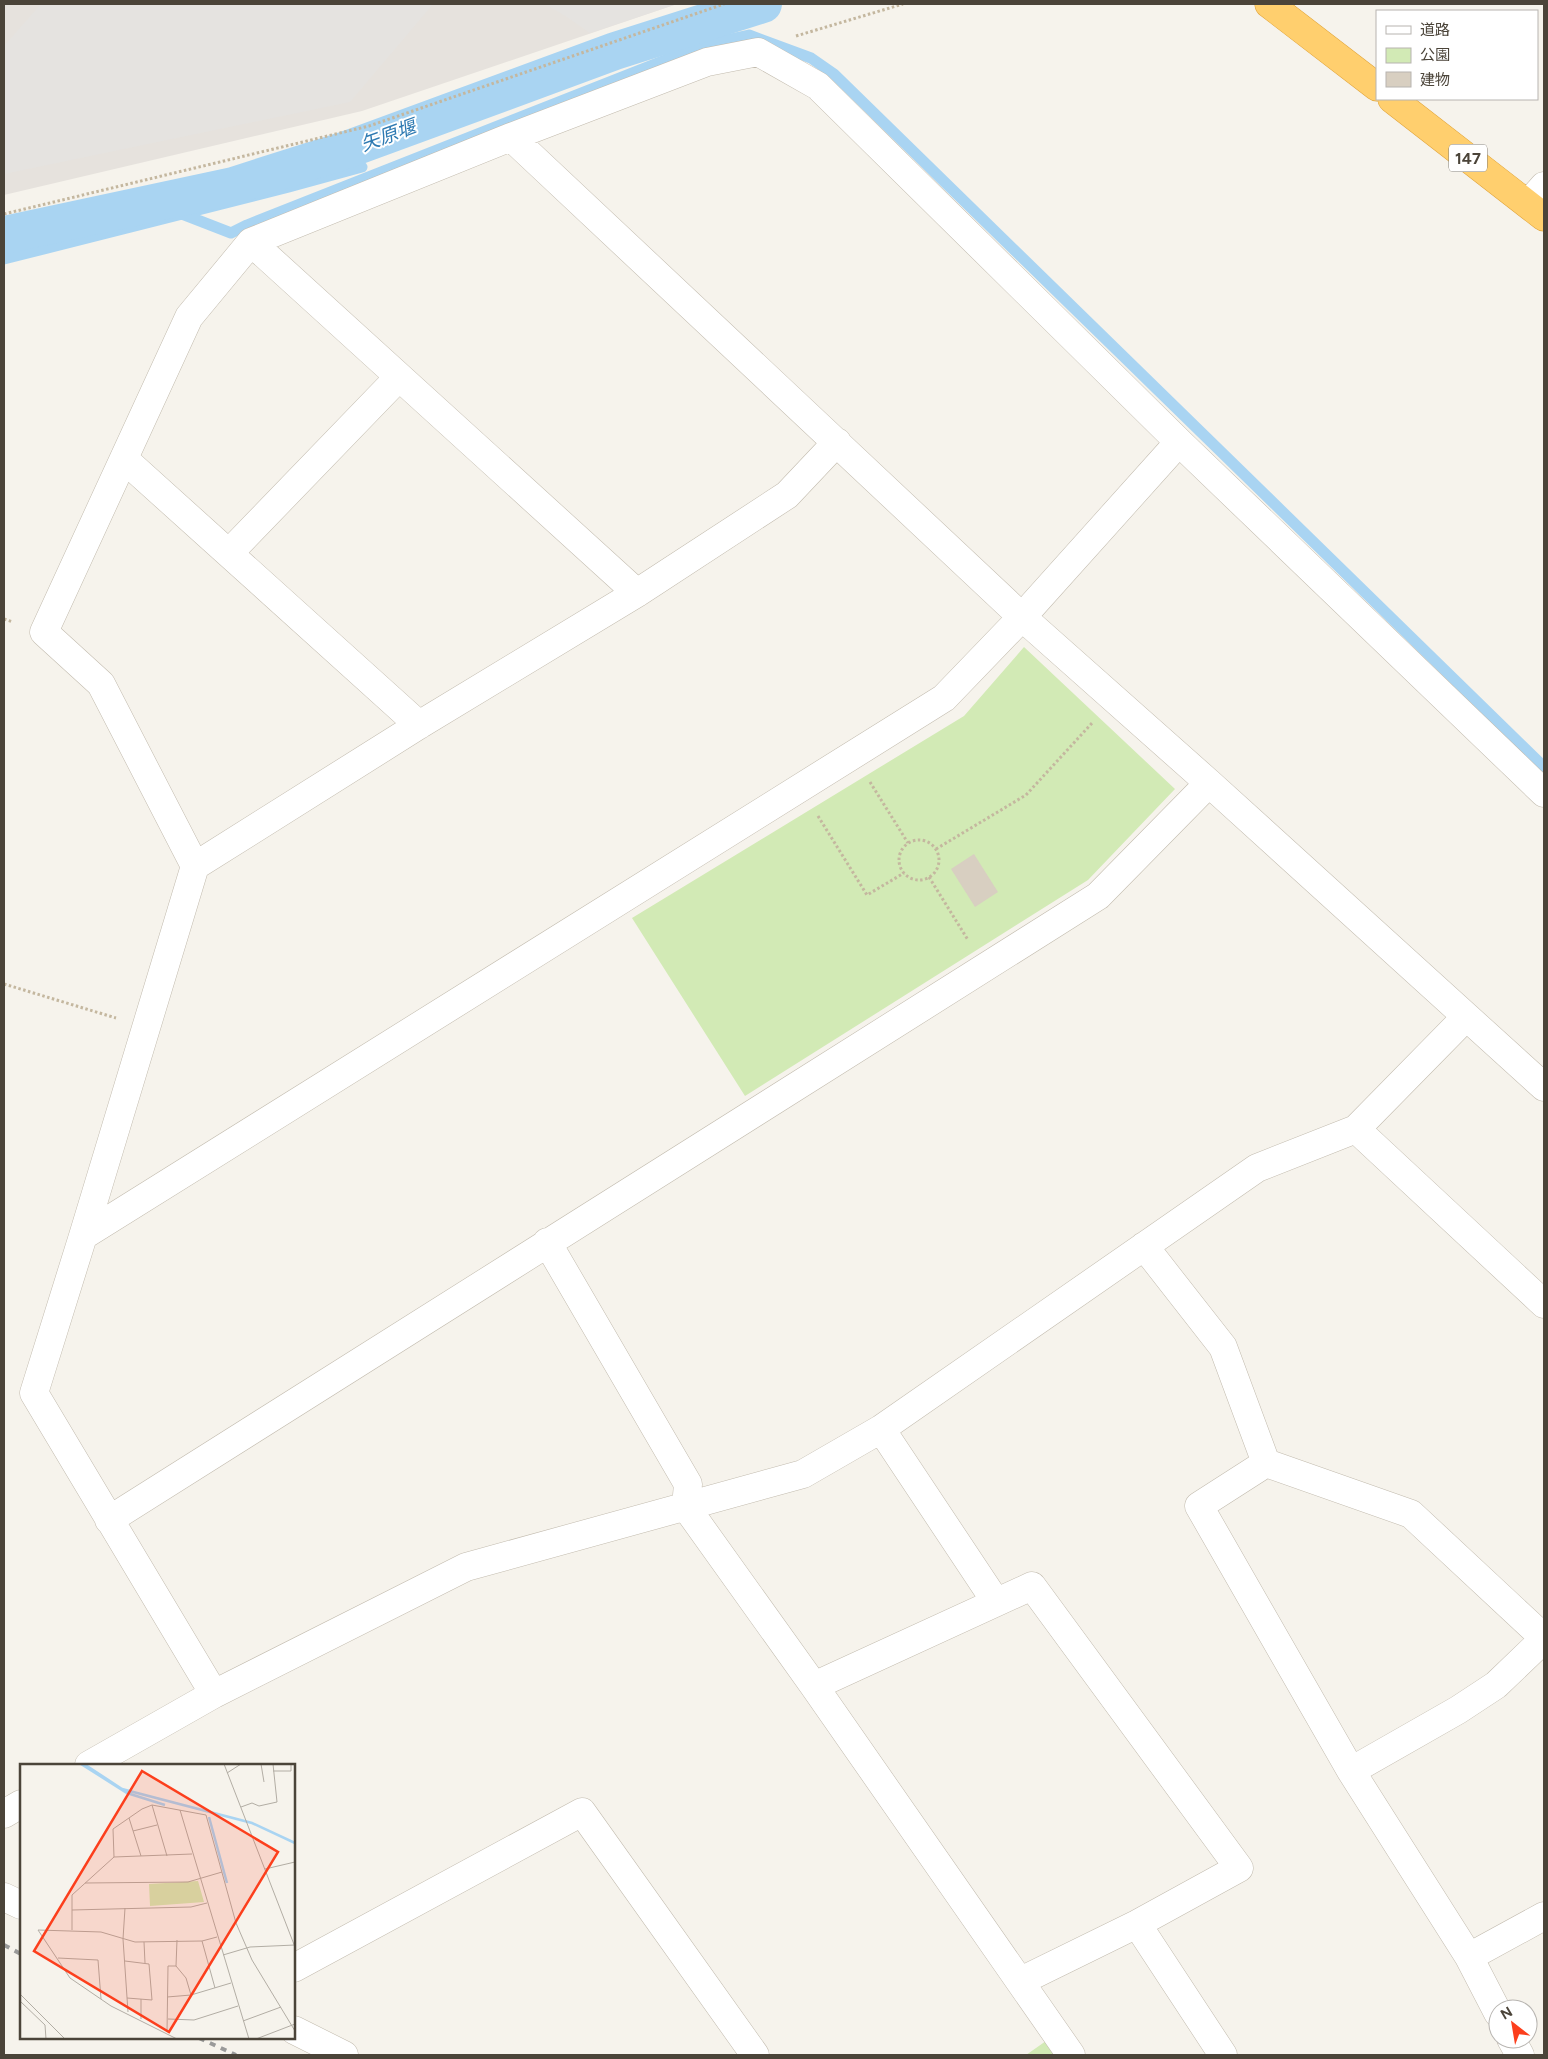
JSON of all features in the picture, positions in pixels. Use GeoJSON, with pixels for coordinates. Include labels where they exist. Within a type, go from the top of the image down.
{"type":"FeatureCollection","features":[{"type":"Feature","properties":{"kind":"highway"},"geometry":{"type":"LineString","coordinates":[[1269,4],[1376,86]]}},
{"type":"Feature","properties":{"kind":"highway","name":"147"},"geometry":{"type":"LineString","coordinates":[[1393,100],[1539,202]]}},
{"type":"Feature","properties":{"kind":"street"},"geometry":{"type":"LineString","coordinates":[[195,866],[101,684],[44,632],[188,317],[252,242],[511,137],[706,62],[758,52],[818,86],[1179,442],[1544,792]]}},
{"type":"Feature","properties":{"kind":"street"},"geometry":{"type":"LineString","coordinates":[[511,137],[1022,617],[1209,782],[1544,1087]]}},
{"type":"Feature","properties":{"kind":"street"},"geometry":{"type":"LineString","coordinates":[[252,242],[636,593]]}},
{"type":"Feature","properties":{"kind":"street"},"geometry":{"type":"LineString","coordinates":[[229,553],[399,377]]}},
{"type":"Feature","properties":{"kind":"street"},"geometry":{"type":"LineString","coordinates":[[214,1694],[34,1393],[84,1236],[195,866],[419,725],[636,593],[787,495],[837,442]]}},
{"type":"Feature","properties":{"kind":"street"},"geometry":{"type":"LineString","coordinates":[[84,1236],[944,698],[1022,617],[1179,442]]}},
{"type":"Feature","properties":{"kind":"street"},"geometry":{"type":"LineString","coordinates":[[124,459],[419,725]]}},
{"type":"Feature","properties":{"kind":"street"},"geometry":{"type":"LineString","coordinates":[[109,1520],[1098,896],[1209,782]]}},
{"type":"Feature","properties":{"kind":"street"},"geometry":{"type":"LineString","coordinates":[[91,1764],[214,1694],[466,1567],[803,1474],[881,1430],[1258,1168],[1356,1129],[1466,1017]]}},
{"type":"Feature","properties":{"kind":"street"},"geometry":{"type":"LineString","coordinates":[[1356,1129],[1544,1304]]}},
{"type":"Feature","properties":{"kind":"street"},"geometry":{"type":"LineString","coordinates":[[547,1242],[688,1484],[686,1507],[814,1686],[1072,2055]]}},
{"type":"Feature","properties":{"kind":"street"},"geometry":{"type":"LineString","coordinates":[[1144,1246],[1222,1347],[1266,1464]]}},
{"type":"Feature","properties":{"kind":"street"},"geometry":{"type":"LineString","coordinates":[[881,1430],[996,1602]]}},
{"type":"Feature","properties":{"kind":"street"},"geometry":{"type":"LineString","coordinates":[[1266,1464],[1411,1514],[1544,1639],[1489,1690],[1458,1710],[1351,1771]]}},
{"type":"Feature","properties":{"kind":"street"},"geometry":{"type":"LineString","coordinates":[[1266,1464],[1199,1506],[1351,1771],[1469,1957],[1491,1999]]}},
{"type":"Feature","properties":{"kind":"street"},"geometry":{"type":"LineString","coordinates":[[814,1686],[1032,1586],[1239,1868],[1137,1924],[1021,1981]]}},
{"type":"Feature","properties":{"kind":"street"},"geometry":{"type":"LineString","coordinates":[[4,1814],[20,1805]]}},
{"type":"Feature","properties":{"kind":"street"},"geometry":{"type":"LineString","coordinates":[[295,1967],[582,1812],[755,2055]]}},
{"type":"Feature","properties":{"kind":"street"},"geometry":{"type":"LineString","coordinates":[[4,1897],[20,1905]]}},
{"type":"Feature","properties":{"kind":"street"},"geometry":{"type":"LineString","coordinates":[[1469,1957],[1544,1916]]}},
{"type":"Feature","properties":{"kind":"street"},"geometry":{"type":"LineString","coordinates":[[1137,1924],[1223,2055]]}},
{"type":"Feature","properties":{"kind":"street"},"geometry":{"type":"LineString","coordinates":[[295,2030],[344,2055]]}},
{"type":"Feature","properties":{"kind":"path"},"geometry":{"type":"LineString","coordinates":[[4,214],[368,126],[724,4]]}},
{"type":"Feature","properties":{"kind":"path"},"geometry":{"type":"LineString","coordinates":[[758,52],[797,36],[903,4]]}},
{"type":"Feature","properties":{"kind":"path"},"geometry":{"type":"LineString","coordinates":[[936,849],[1026,795],[1095,720]]}},
{"type":"Feature","properties":{"kind":"path"},"geometry":{"type":"LineString","coordinates":[[862,787],[870,782],[908,844]]}},
{"type":"Feature","properties":{"kind":"path"},"geometry":{"type":"LineString","coordinates":[[825,810],[818,815],[867,895],[904,873]]}},
{"type":"Feature","properties":{"kind":"path"},"geometry":{"type":"LineString","coordinates":[[913,840],[926,841],[936,849],[939,861],[938,868],[929,877],[916,880],[904,873],[898,861],[903,848],[908,844],[913,840]]}},
{"type":"Feature","properties":{"kind":"path"},"geometry":{"type":"LineString","coordinates":[[929,877],[968,941]]}},
{"type":"Feature","properties":{"kind":"path"},"geometry":{"type":"LineString","coordinates":[[4,984],[146,1027]]}},
{"type":"Feature","properties":{"kind":"shaded area"},"geometry":{"type":"Polygon","coordinates":[[[4,4],[677,4],[362,111],[4,195],[4,4]]]}},
{"type":"Feature","properties":{"kind":"shaded area"},"geometry":{"type":"Polygon","coordinates":[[[41,4],[433,4],[350,102],[4,174],[4,46],[41,4]]]}},
{"type":"Feature","properties":{"kind":"shaded area"},"geometry":{"type":"Polygon","coordinates":[[[545,4],[677,4],[590,33],[545,4]]]}},
{"type":"Feature","properties":{"kind":"green space"},"geometry":{"type":"Polygon","coordinates":[[[1024,647],[1175,789],[1088,880],[745,1096],[632,918],[964,716],[1024,647]]]}},
{"type":"Feature","properties":{"kind":"green space"},"geometry":{"type":"Polygon","coordinates":[[[1046,2041],[1056,2055],[1026,2055],[1046,2041]]]}},
{"type":"Feature","properties":{"kind":"building"},"geometry":{"type":"Polygon","coordinates":[[[974,854],[998,892],[975,907],[951,869],[974,854]]]}},
{"type":"Feature","properties":{"kind":"waterway","name":"矢原堰"},"geometry":{"type":"LineString","coordinates":[[4,235],[233,186],[346,150],[615,51],[763,4]]}},
{"type":"Feature","properties":{"kind":"waterway"},"geometry":{"type":"LineString","coordinates":[[182,214],[231,233],[247,225],[703,45],[749,35],[811,58],[834,74],[1544,767]]}},
{"type":"Feature","properties":{"kind":"waterway"},"geometry":{"type":"LineString","coordinates":[[4,259],[362,167]]}},
{"type":"Feature","properties":{"kind":"railway"},"geometry":{"type":"LineString","coordinates":[[4,1945],[20,1953]]}},
{"type":"Feature","properties":{"kind":"railway"},"geometry":{"type":"LineString","coordinates":[[201,2039],[236,2055]]}}]}
